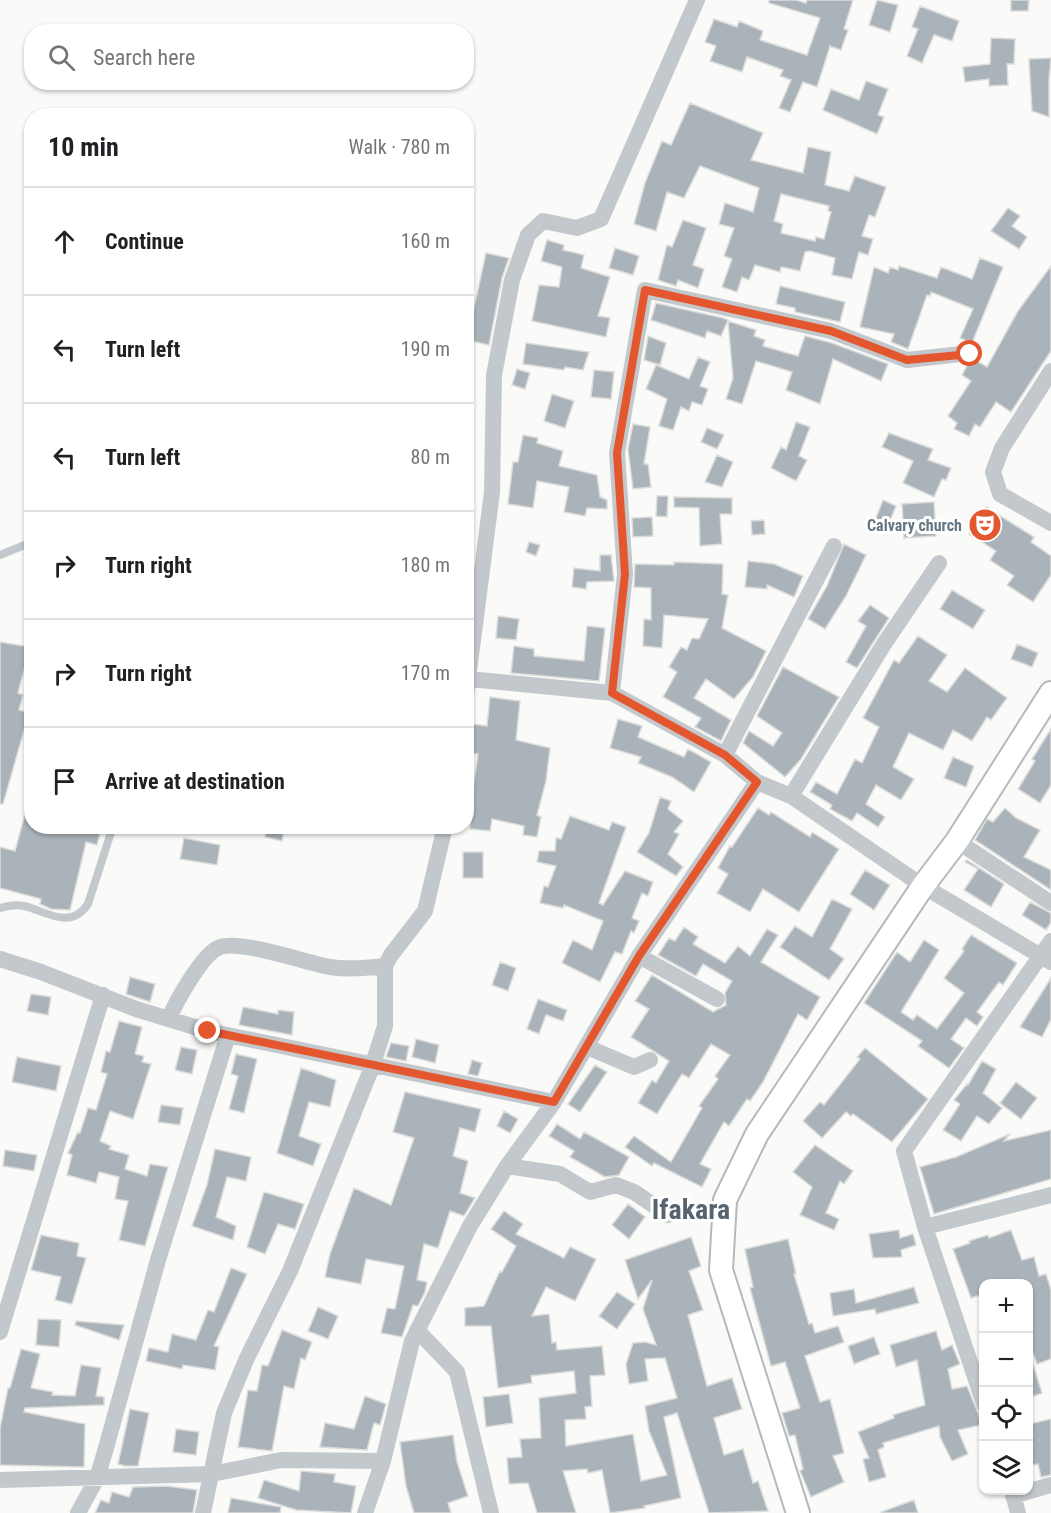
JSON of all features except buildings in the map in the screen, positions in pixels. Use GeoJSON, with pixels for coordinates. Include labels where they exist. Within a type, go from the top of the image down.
{"type":"FeatureCollection","features":[{"type":"Feature","properties":{"kind":"main road"},"geometry":{"type":"LineString","coordinates":[[798,1513],[721,1270],[725,1200],[757,1134],[923,886],[957,841],[1051,693]]}},
{"type":"Feature","properties":{"kind":"street"},"geometry":{"type":"LineString","coordinates":[[474,638],[492,492],[494,375],[512,280],[528,235],[543,221],[577,228],[601,219],[697,0]]}},
{"type":"Feature","properties":{"kind":"street"},"geometry":{"type":"LineString","coordinates":[[612,693],[625,574],[617,453],[645,290],[831,331],[907,360],[970,354]]}},
{"type":"Feature","properties":{"kind":"street"},"geometry":{"type":"LineString","coordinates":[[1051,371],[1002,448],[993,472],[1000,494],[1051,524]]}},
{"type":"Feature","properties":{"kind":"street"},"geometry":{"type":"LineString","coordinates":[[725,755],[834,546]]}},
{"type":"Feature","properties":{"kind":"street"},"geometry":{"type":"LineString","coordinates":[[792,796],[884,644],[939,563]]}},
{"type":"Feature","properties":{"kind":"street"},"geometry":{"type":"LineString","coordinates":[[474,687],[612,693],[725,755],[757,782],[792,796],[923,886],[995,931],[1046,958]]}},
{"type":"Feature","properties":{"kind":"street"},"geometry":{"type":"LineString","coordinates":[[365,1513],[383,1461],[412,1341],[470,1226],[507,1166],[554,1102],[639,956],[757,782]]}},
{"type":"Feature","properties":{"kind":"street"},"geometry":{"type":"LineString","coordinates":[[203,1513],[224,1413],[246,1360],[290,1272],[372,1067],[385,1026],[385,966],[398,944],[425,910],[443,834]]}},
{"type":"Feature","properties":{"kind":"street"},"geometry":{"type":"LineString","coordinates":[[957,841],[1051,903]]}},
{"type":"Feature","properties":{"kind":"street"},"geometry":{"type":"LineString","coordinates":[[979,1389],[925,1227],[904,1149],[1046,958],[1051,941]]}},
{"type":"Feature","properties":{"kind":"street"},"geometry":{"type":"LineString","coordinates":[[169,1019],[179,997],[193,976],[220,946],[254,949],[332,967],[385,966]]}},
{"type":"Feature","properties":{"kind":"street"},"geometry":{"type":"LineString","coordinates":[[639,956],[717,999]]}},
{"type":"Feature","properties":{"kind":"street"},"geometry":{"type":"LineString","coordinates":[[0,959],[169,1019],[228,1035],[372,1067],[554,1102]]}},
{"type":"Feature","properties":{"kind":"street"},"geometry":{"type":"LineString","coordinates":[[0,1332],[103,995]]}},
{"type":"Feature","properties":{"kind":"street"},"geometry":{"type":"LineString","coordinates":[[78,1513],[97,1478],[158,1260],[228,1035]]}},
{"type":"Feature","properties":{"kind":"street"},"geometry":{"type":"LineString","coordinates":[[587,1047],[634,1067],[650,1060]]}},
{"type":"Feature","properties":{"kind":"street"},"geometry":{"type":"LineString","coordinates":[[507,1166],[560,1174],[590,1192],[616,1185],[634,1192],[668,1215]]}},
{"type":"Feature","properties":{"kind":"street"},"geometry":{"type":"LineString","coordinates":[[925,1227],[1051,1196]]}},
{"type":"Feature","properties":{"kind":"street"},"geometry":{"type":"LineString","coordinates":[[417,1330],[457,1372],[491,1513]]}},
{"type":"Feature","properties":{"kind":"street"},"geometry":{"type":"LineString","coordinates":[[0,1480],[212,1474],[281,1460],[383,1461]]}},
{"type":"Feature","properties":{"kind":"street"},"geometry":{"type":"LineString","coordinates":[[1033,1489],[1051,1485]]}},
{"type":"Feature","properties":{"kind":"street"},"geometry":{"type":"LineString","coordinates":[[1013,1495],[1018,1513]]}},
{"type":"Feature","properties":{"kind":"lane"},"geometry":{"type":"LineString","coordinates":[[0,555],[24,545]]}},
{"type":"Feature","properties":{"kind":"lane"},"geometry":{"type":"LineString","coordinates":[[0,908],[21,905],[47,916],[63,919],[81,912],[88,904],[111,834]]}},
{"type":"Feature","properties":{"kind":"place","name":"Calvary church"},"geometry":{"type":"Point","coordinates":[985,525]}},
{"type":"Feature","properties":{"kind":"district","name":"Ifakara"},"geometry":{"type":"Point","coordinates":[691,1209]}},
{"type":"Feature","properties":{"kind":"route"},"geometry":{"type":"LineString","coordinates":[[208,1031],[372,1067],[554,1102],[639,956],[757,782],[742,772],[725,755],[612,693],[625,574],[617,453],[645,290],[831,331],[907,360],[970,354]]}}]}
